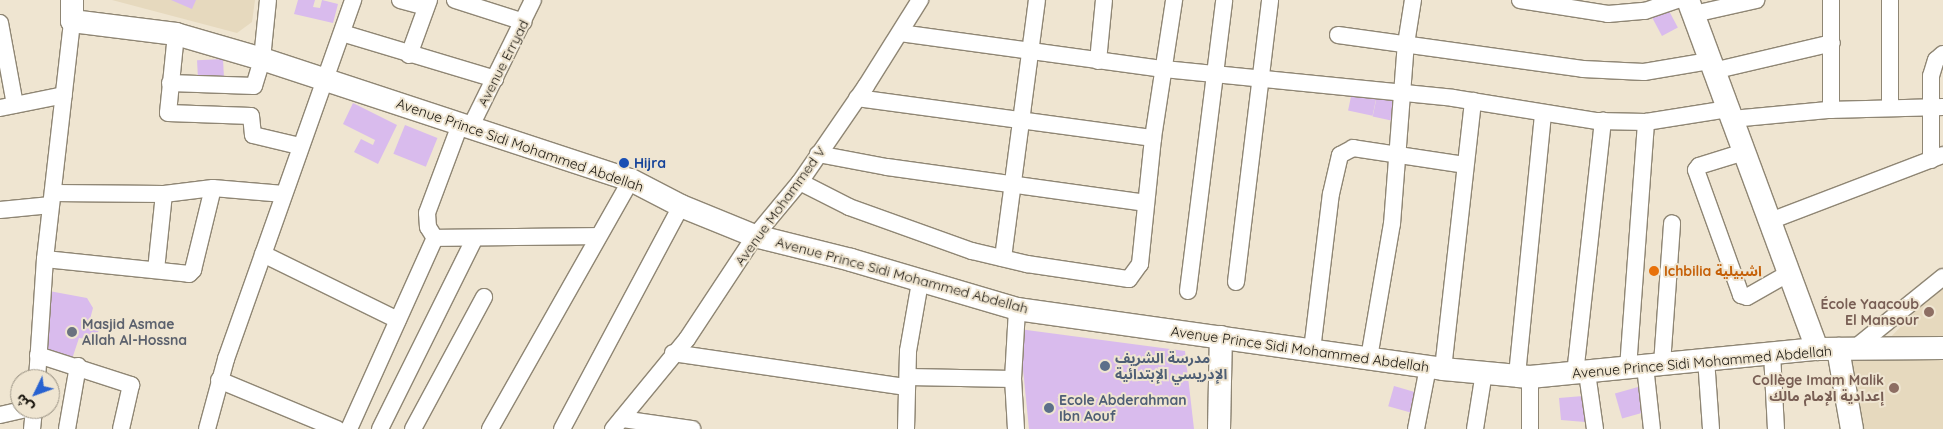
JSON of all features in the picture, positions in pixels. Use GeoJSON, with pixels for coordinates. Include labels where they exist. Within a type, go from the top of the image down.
{"type":"FeatureCollection","features":[{"type":"Feature","properties":{"kind":"street"},"geometry":{"type":"LineString","coordinates":[[170,83],[252,86],[258,81],[268,0]]}},
{"type":"Feature","properties":{"kind":"street"},"geometry":{"type":"LineString","coordinates":[[207,429],[219,380],[299,146],[326,81],[352,0]]}},
{"type":"Feature","properties":{"kind":"street"},"geometry":{"type":"LineString","coordinates":[[400,0],[427,4],[409,55]]}},
{"type":"Feature","properties":{"kind":"street"},"geometry":{"type":"LineString","coordinates":[[455,0],[524,22]]}},
{"type":"Feature","properties":{"kind":"street","name":"Avenue Erryad"},"geometry":{"type":"LineString","coordinates":[[435,238],[428,227],[427,213],[466,124],[495,79],[533,0]]}},
{"type":"Feature","properties":{"kind":"street","name":"Avenue Mohammed V"},"geometry":{"type":"LineString","coordinates":[[618,424],[673,353],[687,339],[755,236],[800,182],[920,0]]}},
{"type":"Feature","properties":{"kind":"street"},"geometry":{"type":"LineString","coordinates":[[1002,258],[1037,0]]}},
{"type":"Feature","properties":{"kind":"street"},"geometry":{"type":"LineString","coordinates":[[1098,61],[1104,0]]}},
{"type":"Feature","properties":{"kind":"street"},"geometry":{"type":"LineString","coordinates":[[800,182],[850,206],[908,230],[1002,258],[1129,279],[1140,264],[1153,138],[1174,0]]}},
{"type":"Feature","properties":{"kind":"street"},"geometry":{"type":"LineString","coordinates":[[1188,291],[1213,75],[1224,0]]}},
{"type":"Feature","properties":{"kind":"street"},"geometry":{"type":"LineString","coordinates":[[1236,282],[1270,0]]}},
{"type":"Feature","properties":{"kind":"street"},"geometry":{"type":"LineString","coordinates":[[1369,358],[1392,224],[1406,44],[1413,0]]}},
{"type":"Feature","properties":{"kind":"street"},"geometry":{"type":"LineString","coordinates":[[1520,0],[1608,14],[1643,5],[1677,0]]}},
{"type":"Feature","properties":{"kind":"street"},"geometry":{"type":"LineString","coordinates":[[1756,0],[1691,7],[1711,66],[1789,273],[1837,349],[1852,429]]}},
{"type":"Feature","properties":{"kind":"street"},"geometry":{"type":"LineString","coordinates":[[1831,0],[1831,110]]}},
{"type":"Feature","properties":{"kind":"street"},"geometry":{"type":"LineString","coordinates":[[1890,0],[1890,108]]}},
{"type":"Feature","properties":{"kind":"street"},"geometry":{"type":"LineString","coordinates":[[37,369],[45,259],[72,10]]}},
{"type":"Feature","properties":{"kind":"street","name":"Avenue Prince Sidi Mohammed Abdellah"},"geometry":{"type":"LineString","coordinates":[[72,10],[176,34],[262,59],[326,81],[466,124],[631,180],[681,206],[755,236],[852,260],[920,282],[1017,309],[1436,368],[1523,376],[1581,374],[1772,353],[1837,349],[1943,348]]}},
{"type":"Feature","properties":{"kind":"street"},"geometry":{"type":"LineString","coordinates":[[0,23],[8,106],[64,95]]}},
{"type":"Feature","properties":{"kind":"street"},"geometry":{"type":"LineString","coordinates":[[342,33],[409,55],[495,79]]}},
{"type":"Feature","properties":{"kind":"street"},"geometry":{"type":"LineString","coordinates":[[900,33],[1030,52],[1213,75],[1473,101],[1603,122],[1646,122],[1730,114],[1936,108]]}},
{"type":"Feature","properties":{"kind":"street"},"geometry":{"type":"LineString","coordinates":[[176,34],[166,112],[169,114],[251,116],[255,136],[299,146]]}},
{"type":"Feature","properties":{"kind":"street"},"geometry":{"type":"LineString","coordinates":[[1338,35],[1618,71],[1644,72],[1711,66],[1832,43]]}},
{"type":"Feature","properties":{"kind":"street"},"geometry":{"type":"LineString","coordinates":[[1770,221],[1937,158],[1933,66],[1943,54]]}},
{"type":"Feature","properties":{"kind":"street"},"geometry":{"type":"LineString","coordinates":[[857,98],[1021,118],[1153,138]]}},
{"type":"Feature","properties":{"kind":"street"},"geometry":{"type":"LineString","coordinates":[[1416,429],[1436,368],[1473,101]]}},
{"type":"Feature","properties":{"kind":"street"},"geometry":{"type":"LineString","coordinates":[[1530,429],[1523,376],[1543,113]]}},
{"type":"Feature","properties":{"kind":"street"},"geometry":{"type":"LineString","coordinates":[[1595,429],[1581,374],[1603,122]]}},
{"type":"Feature","properties":{"kind":"street"},"geometry":{"type":"LineString","coordinates":[[1646,122],[1645,366],[1652,429]]}},
{"type":"Feature","properties":{"kind":"street"},"geometry":{"type":"LineString","coordinates":[[1312,350],[1331,194],[1340,155],[1353,148],[1465,166]]}},
{"type":"Feature","properties":{"kind":"street"},"geometry":{"type":"LineString","coordinates":[[1744,152],[1699,166],[1696,170],[1741,295],[1747,297],[1789,273]]}},
{"type":"Feature","properties":{"kind":"street"},"geometry":{"type":"LineString","coordinates":[[818,154],[887,168],[1145,203]]}},
{"type":"Feature","properties":{"kind":"street"},"geometry":{"type":"LineString","coordinates":[[490,429],[597,236],[631,180]]}},
{"type":"Feature","properties":{"kind":"street"},"geometry":{"type":"LineString","coordinates":[[0,210],[52,199],[164,194],[212,188],[284,194]]}},
{"type":"Feature","properties":{"kind":"street"},"geometry":{"type":"LineString","coordinates":[[45,259],[186,274],[193,270],[212,188]]}},
{"type":"Feature","properties":{"kind":"street"},"geometry":{"type":"LineString","coordinates":[[156,270],[164,194]]}},
{"type":"Feature","properties":{"kind":"street"},"geometry":{"type":"LineString","coordinates":[[562,429],[681,206]]}},
{"type":"Feature","properties":{"kind":"street"},"geometry":{"type":"LineString","coordinates":[[1645,366],[1672,223]]}},
{"type":"Feature","properties":{"kind":"street"},"geometry":{"type":"LineString","coordinates":[[349,429],[435,238],[597,236]]}},
{"type":"Feature","properties":{"kind":"street"},"geometry":{"type":"LineString","coordinates":[[380,429],[475,238]]}},
{"type":"Feature","properties":{"kind":"street"},"geometry":{"type":"LineString","coordinates":[[263,254],[398,320]]}},
{"type":"Feature","properties":{"kind":"street"},"geometry":{"type":"LineString","coordinates":[[1837,349],[1943,277]]}},
{"type":"Feature","properties":{"kind":"street"},"geometry":{"type":"LineString","coordinates":[[906,429],[908,382],[920,282]]}},
{"type":"Feature","properties":{"kind":"street"},"geometry":{"type":"LineString","coordinates":[[414,429],[484,297]]}},
{"type":"Feature","properties":{"kind":"street"},"geometry":{"type":"LineString","coordinates":[[1016,429],[1013,379],[1017,309]]}},
{"type":"Feature","properties":{"kind":"street"},"geometry":{"type":"LineString","coordinates":[[1219,429],[1220,337]]}},
{"type":"Feature","properties":{"kind":"street"},"geometry":{"type":"LineString","coordinates":[[673,353],[908,382],[1013,379]]}},
{"type":"Feature","properties":{"kind":"street"},"geometry":{"type":"LineString","coordinates":[[1772,353],[1776,429]]}},
{"type":"Feature","properties":{"kind":"street"},"geometry":{"type":"LineString","coordinates":[[38,356],[78,366],[131,385],[121,429]]}},
{"type":"Feature","properties":{"kind":"street"},"geometry":{"type":"LineString","coordinates":[[1706,359],[1711,429]]}},
{"type":"Feature","properties":{"kind":"street"},"geometry":{"type":"LineString","coordinates":[[66,429],[78,366]]}},
{"type":"Feature","properties":{"kind":"street"},"geometry":{"type":"LineString","coordinates":[[1475,429],[1484,372]]}},
{"type":"Feature","properties":{"kind":"street"},"geometry":{"type":"LineString","coordinates":[[219,380],[329,428]]}},
{"type":"Feature","properties":{"kind":"street"},"geometry":{"type":"LineString","coordinates":[[618,424],[692,429]]}},
{"type":"Feature","properties":{"kind":"shaded area"},"geometry":{"type":"Polygon","coordinates":[[[112,0],[255,0],[252,22],[237,33],[112,0]]]}},
{"type":"Feature","properties":{"kind":"shaded area","name":"Collège Imam Malik إعدادية الإمام مالك"},"geometry":{"type":"Polygon","coordinates":[[[1943,283],[1943,429],[1852,429],[1837,345],[1883,345],[1943,283]]]}},
{"type":"Feature","properties":{"kind":"building"},"geometry":{"type":"Polygon","coordinates":[[[171,0],[196,0],[192,9],[171,0]]]}},
{"type":"Feature","properties":{"kind":"building"},"geometry":{"type":"Polygon","coordinates":[[[298,0],[315,0],[313,7],[320,8],[322,0],[338,4],[333,23],[294,14],[298,0]]]}},
{"type":"Feature","properties":{"kind":"building"},"geometry":{"type":"Polygon","coordinates":[[[1668,9],[1678,28],[1662,36],[1652,17],[1668,9]]]}},
{"type":"Feature","properties":{"kind":"building"},"geometry":{"type":"Polygon","coordinates":[[[223,59],[224,78],[198,79],[197,60],[223,59]]]}},
{"type":"Feature","properties":{"kind":"building"},"geometry":{"type":"Polygon","coordinates":[[[1352,92],[1376,97],[1373,116],[1348,111],[1352,92]]]}},
{"type":"Feature","properties":{"kind":"building"},"geometry":{"type":"Polygon","coordinates":[[[1377,96],[1396,100],[1391,120],[1373,117],[1377,96]]]}},
{"type":"Feature","properties":{"kind":"building"},"geometry":{"type":"Polygon","coordinates":[[[353,103],[397,125],[378,164],[354,152],[361,139],[373,145],[375,140],[343,124],[353,103]]]}},
{"type":"Feature","properties":{"kind":"building"},"geometry":{"type":"Polygon","coordinates":[[[405,125],[437,138],[426,167],[393,154],[405,125]]]}},
{"type":"Feature","properties":{"kind":"building","name":"Masjid Asmae Allah Al-Hossna"},"geometry":{"type":"Polygon","coordinates":[[[49,291],[87,298],[93,308],[89,323],[100,325],[96,340],[79,338],[71,362],[43,355],[49,291]]]}},
{"type":"Feature","properties":{"kind":"building","name":"مدرسة الشريف الإدريسي الإبتدائية"},"geometry":{"type":"Polygon","coordinates":[[[1019,329],[1185,351],[1194,429],[1029,429],[1019,329]]]}},
{"type":"Feature","properties":{"kind":"building"},"geometry":{"type":"Polygon","coordinates":[[[1394,386],[1418,393],[1412,413],[1388,406],[1394,386]]]}},
{"type":"Feature","properties":{"kind":"building"},"geometry":{"type":"Polygon","coordinates":[[[1638,387],[1645,412],[1622,419],[1615,394],[1638,387]]]}},
{"type":"Feature","properties":{"kind":"building"},"geometry":{"type":"Polygon","coordinates":[[[1583,396],[1585,422],[1561,420],[1559,398],[1583,396]]]}},
{"type":"Feature","properties":{"kind":"place","name":"Hijra"},"geometry":{"type":"Point","coordinates":[624,163]}},
{"type":"Feature","properties":{"kind":"place","name":"Ichbilia اشبيلية"},"geometry":{"type":"Point","coordinates":[1654,271]}},
{"type":"Feature","properties":{"kind":"place","name":"École Yaacoub El Mansour"},"geometry":{"type":"Point","coordinates":[1929,312]}},
{"type":"Feature","properties":{"kind":"place","name":"Masjid Asmae Allah Al-Hossna"},"geometry":{"type":"Point","coordinates":[72,332]}},
{"type":"Feature","properties":{"kind":"place","name":"مدرسة الشريف الإدريسي الإبتدائية"},"geometry":{"type":"Point","coordinates":[1105,366]}},
{"type":"Feature","properties":{"kind":"place","name":"Collège Imam Malik إعدادية الإمام مالك"},"geometry":{"type":"Point","coordinates":[1894,388]}},
{"type":"Feature","properties":{"kind":"place","name":"Ecole Abderahman Ibn Aouf"},"geometry":{"type":"Point","coordinates":[1049,408]}}]}
